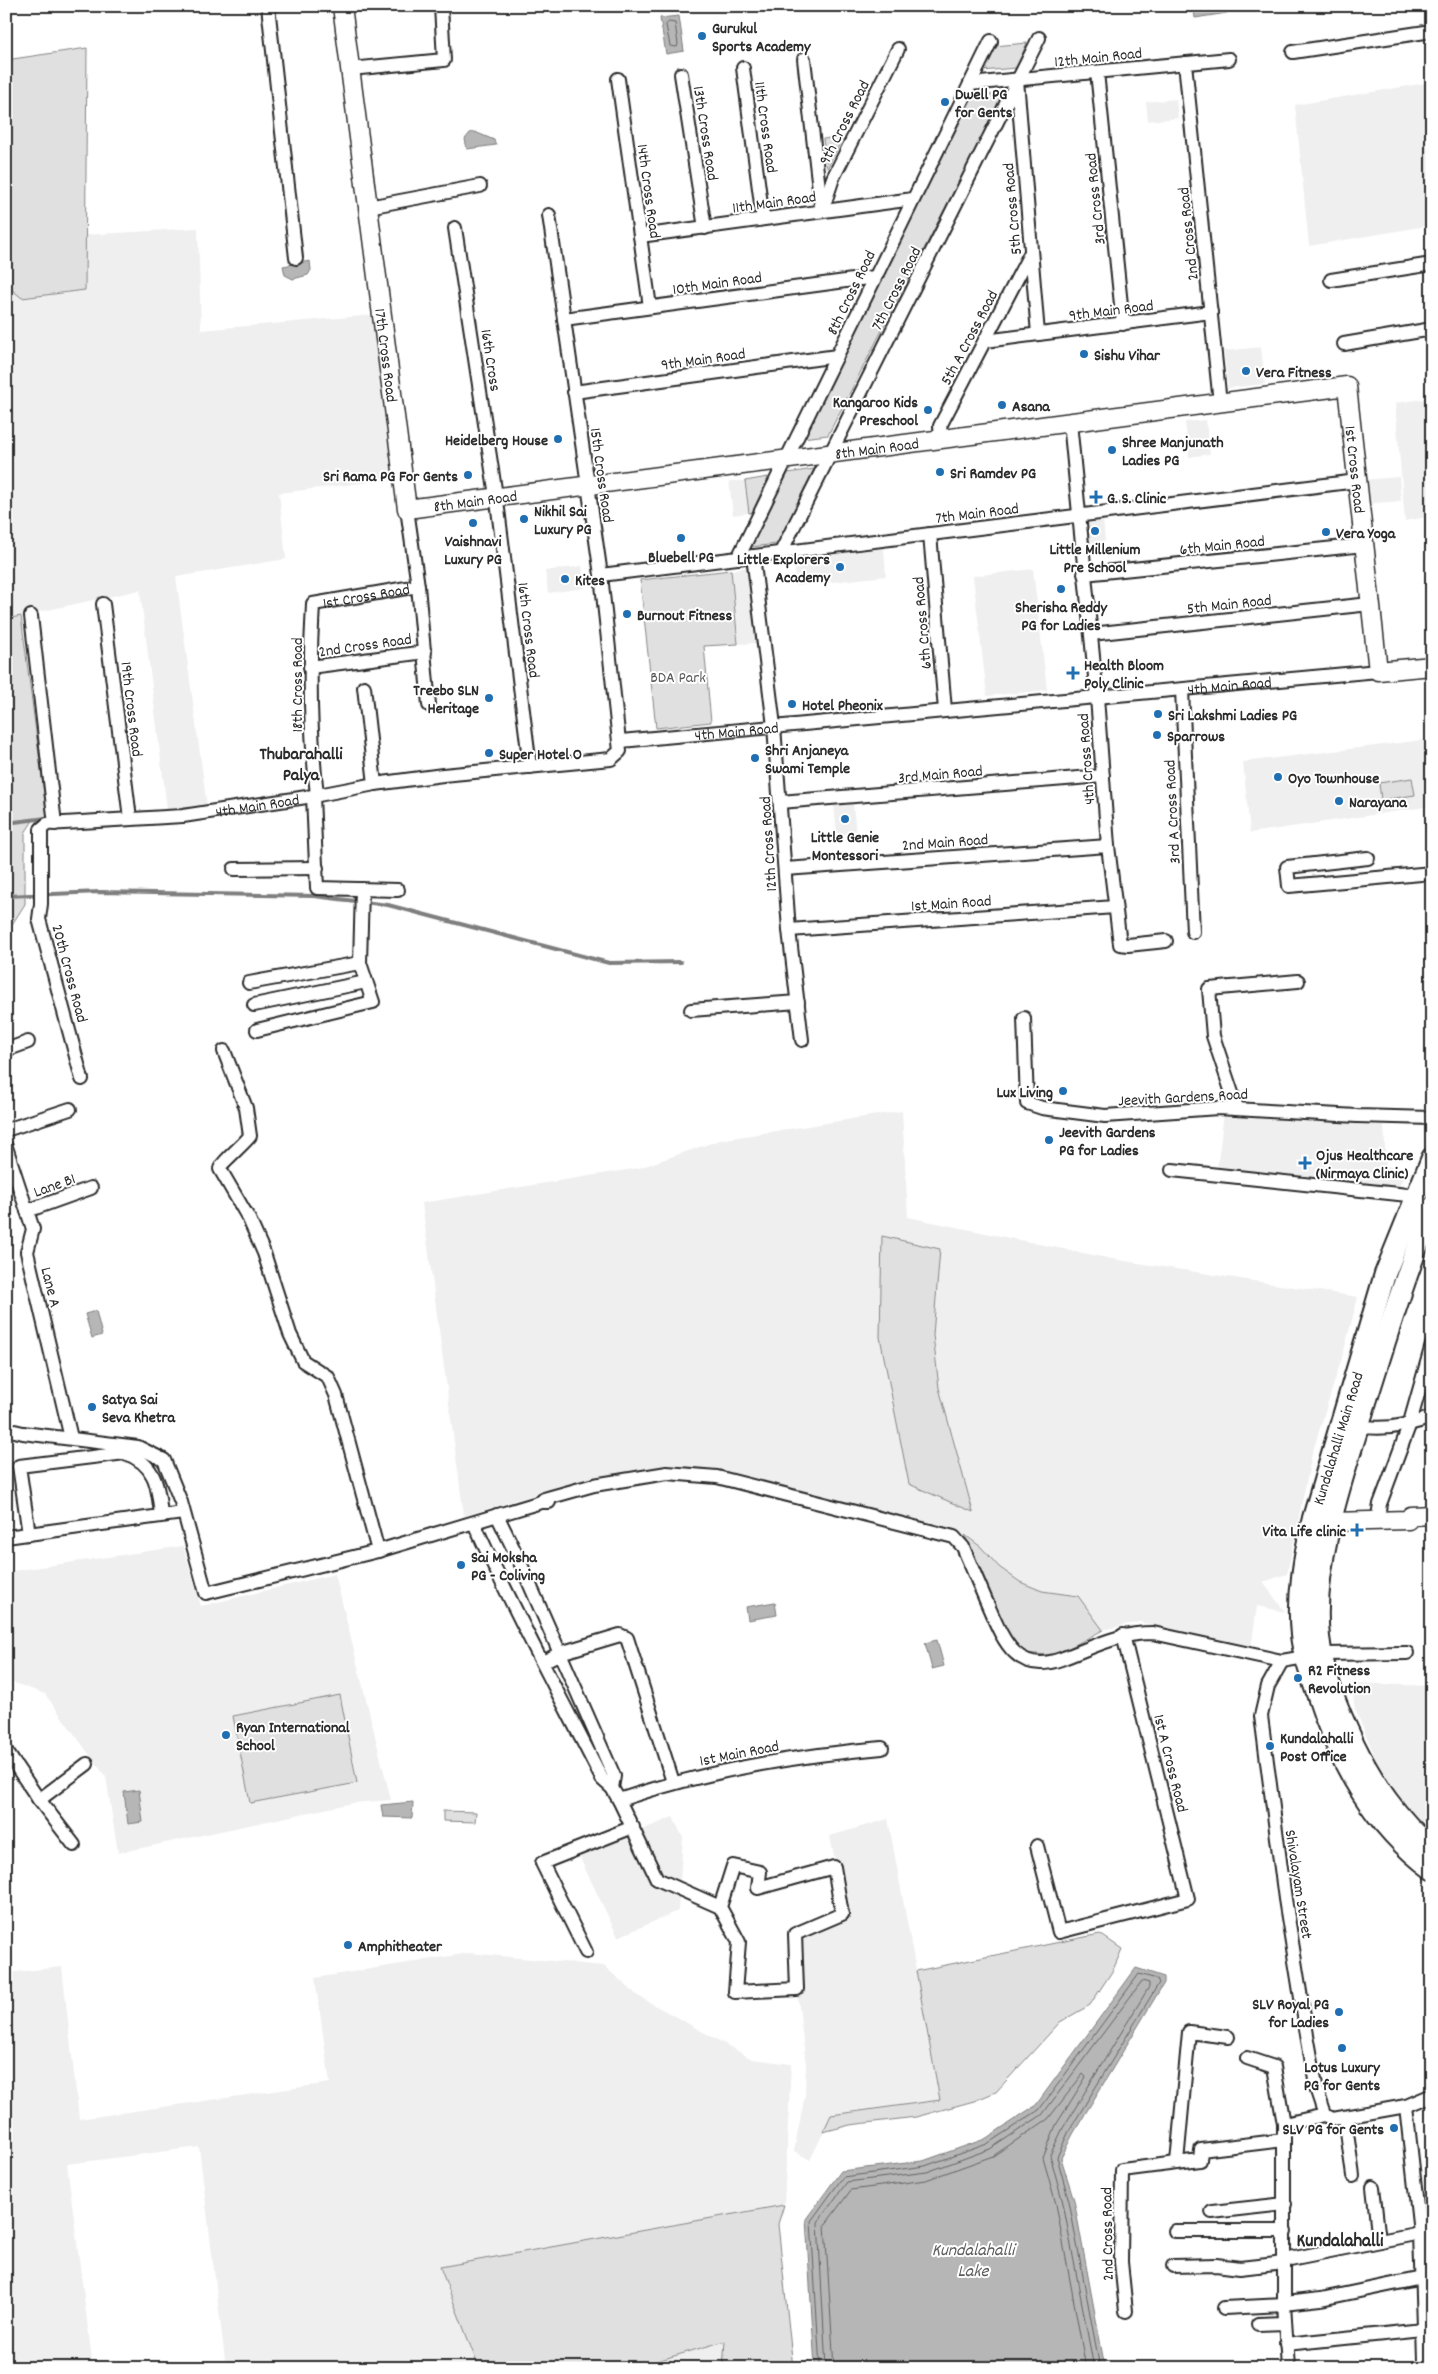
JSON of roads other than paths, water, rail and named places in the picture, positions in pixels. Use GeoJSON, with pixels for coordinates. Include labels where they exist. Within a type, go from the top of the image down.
{"type":"FeatureCollection","features":[{"type":"Feature","properties":{"kind":"main road","name":"Kundalahalli Main Road"},"geometry":{"type":"LineString","coordinates":[[1432,1158],[1383,1281],[1306,1544],[1301,1596],[1301,1635],[1314,1656],[1367,1770],[1396,1814],[1432,1849]]}},
{"type":"Feature","properties":{"kind":"main road","name":"Kundalahalli Main Road"},"geometry":{"type":"LineString","coordinates":[[1432,1208],[1405,1276],[1358,1426],[1332,1518],[1320,1588],[1319,1636],[1314,1656],[1328,1727],[1367,1803],[1400,1842],[1432,1869]]}},
{"type":"Feature","properties":{"kind":"street"},"geometry":{"type":"LineString","coordinates":[[268,6],[296,258]]}},
{"type":"Feature","properties":{"kind":"street","name":"17th Cross Road"},"geometry":{"type":"LineString","coordinates":[[342,6],[418,586],[429,705]]}},
{"type":"Feature","properties":{"kind":"street"},"geometry":{"type":"LineString","coordinates":[[350,69],[444,60],[440,6]]}},
{"type":"Feature","properties":{"kind":"street"},"geometry":{"type":"LineString","coordinates":[[1293,52],[1432,31]]}},
{"type":"Feature","properties":{"kind":"street","name":"7th Cross Road"},"geometry":{"type":"LineString","coordinates":[[781,552],[1038,38]]}},
{"type":"Feature","properties":{"kind":"street","name":"8th Cross Road"},"geometry":{"type":"LineString","coordinates":[[738,558],[991,41]]}},
{"type":"Feature","properties":{"kind":"street","name":"9th Cross Road"},"geometry":{"type":"LineString","coordinates":[[822,211],[833,178],[898,49]]}},
{"type":"Feature","properties":{"kind":"street"},"geometry":{"type":"LineString","coordinates":[[804,59],[822,211]]}},
{"type":"Feature","properties":{"kind":"street","name":"12th Main Road"},"geometry":{"type":"LineString","coordinates":[[970,84],[1229,59]]}},
{"type":"Feature","properties":{"kind":"street","name":"2nd Cross Road"},"geometry":{"type":"LineString","coordinates":[[1185,63],[1220,402]]}},
{"type":"Feature","properties":{"kind":"street","name":"11th Cross Road"},"geometry":{"type":"LineString","coordinates":[[743,68],[763,219]]}},
{"type":"Feature","properties":{"kind":"street","name":"3rd Cross Road"},"geometry":{"type":"LineString","coordinates":[[1098,72],[1124,324]]}},
{"type":"Feature","properties":{"kind":"street","name":"13th Cross Road"},"geometry":{"type":"LineString","coordinates":[[681,74],[705,228]]}},
{"type":"Feature","properties":{"kind":"street","name":"14th Cross Road"},"geometry":{"type":"LineString","coordinates":[[618,79],[650,308]]}},
{"type":"Feature","properties":{"kind":"street","name":"5th Cross Road"},"geometry":{"type":"LineString","coordinates":[[1017,80],[1038,334]]}},
{"type":"Feature","properties":{"kind":"street"},"geometry":{"type":"LineString","coordinates":[[368,207],[480,186]]}},
{"type":"Feature","properties":{"kind":"street","name":"11th Main Road"},"geometry":{"type":"LineString","coordinates":[[640,236],[913,200]]}},
{"type":"Feature","properties":{"kind":"street","name":"15th Cross Road"},"geometry":{"type":"LineString","coordinates":[[549,215],[601,575],[621,741]]}},
{"type":"Feature","properties":{"kind":"street","name":"16th Cross"},"geometry":{"type":"LineString","coordinates":[[455,228],[496,497]]}},
{"type":"Feature","properties":{"kind":"street","name":"5th A Cross Road"},"geometry":{"type":"LineString","coordinates":[[941,439],[940,426],[1031,252]]}},
{"type":"Feature","properties":{"kind":"street"},"geometry":{"type":"LineString","coordinates":[[1331,280],[1432,264]]}},
{"type":"Feature","properties":{"kind":"street","name":"10th Main Road"},"geometry":{"type":"LineString","coordinates":[[564,319],[875,277]]}},
{"type":"Feature","properties":{"kind":"street","name":"9th Main Road"},"geometry":{"type":"LineString","coordinates":[[985,341],[1211,312]]}},
{"type":"Feature","properties":{"kind":"street"},"geometry":{"type":"LineString","coordinates":[[1344,344],[1432,329]]}},
{"type":"Feature","properties":{"kind":"street","name":"9th Main Road"},"geometry":{"type":"LineString","coordinates":[[574,392],[837,356]]}},
{"type":"Feature","properties":{"kind":"street","name":"8th Main Road"},"geometry":{"type":"LineString","coordinates":[[408,509],[1347,386]]}},
{"type":"Feature","properties":{"kind":"street","name":"1st Cross Road"},"geometry":{"type":"LineString","coordinates":[[1347,386],[1378,671]]}},
{"type":"Feature","properties":{"kind":"street","name":"4th Cross Road"},"geometry":{"type":"LineString","coordinates":[[1070,422],[1097,696],[1108,846],[1120,944],[1128,945],[1166,940]]}},
{"type":"Feature","properties":{"kind":"street","name":"7th Main Road"},"geometry":{"type":"LineString","coordinates":[[601,575],[1357,481]]}},
{"type":"Feature","properties":{"kind":"street","name":"16th Cross Road"},"geometry":{"type":"LineString","coordinates":[[496,497],[530,767]]}},
{"type":"Feature","properties":{"kind":"street","name":"6th Cross Road"},"geometry":{"type":"LineString","coordinates":[[930,534],[945,710]]}},
{"type":"Feature","properties":{"kind":"street","name":"6th Main Road"},"geometry":{"type":"LineString","coordinates":[[1084,574],[1364,546]]}},
{"type":"Feature","properties":{"kind":"street","name":"12th Cross Road"},"geometry":{"type":"LineString","coordinates":[[753,556],[774,726],[794,1003],[802,1040]]}},
{"type":"Feature","properties":{"kind":"street","name":"1st Cross Road"},"geometry":{"type":"LineString","coordinates":[[314,604],[418,586]]}},
{"type":"Feature","properties":{"kind":"street","name":"19th Cross Road"},"geometry":{"type":"LineString","coordinates":[[103,604],[130,818]]}},
{"type":"Feature","properties":{"kind":"street","name":"18th Cross Road"},"geometry":{"type":"LineString","coordinates":[[314,604],[310,667],[318,888],[361,898]]}},
{"type":"Feature","properties":{"kind":"street","name":"5th Main Road"},"geometry":{"type":"LineString","coordinates":[[1091,634],[1370,604]]}},
{"type":"Feature","properties":{"kind":"street"},"geometry":{"type":"LineString","coordinates":[[31,616],[55,824]]}},
{"type":"Feature","properties":{"kind":"street","name":"2nd Cross Road"},"geometry":{"type":"LineString","coordinates":[[310,667],[425,652]]}},
{"type":"Feature","properties":{"kind":"street","name":"4th Main Road"},"geometry":{"type":"LineString","coordinates":[[55,824],[183,816],[315,796],[375,784],[443,775],[611,759],[620,751],[621,741],[1432,666]]}},
{"type":"Feature","properties":{"kind":"street"},"geometry":{"type":"LineString","coordinates":[[364,687],[375,784]]}},
{"type":"Feature","properties":{"kind":"street","name":"3rd A Cross Road"},"geometry":{"type":"LineString","coordinates":[[1182,690],[1193,932]]}},
{"type":"Feature","properties":{"kind":"street","name":"3rd Main Road"},"geometry":{"type":"LineString","coordinates":[[780,802],[1103,776]]}},
{"type":"Feature","properties":{"kind":"street","name":"20th Cross Road"},"geometry":{"type":"LineString","coordinates":[[55,824],[47,824],[41,829],[41,900],[39,920],[82,1078]]}},
{"type":"Feature","properties":{"kind":"street","name":"2nd Main Road"},"geometry":{"type":"LineString","coordinates":[[785,869],[1108,846]]}},
{"type":"Feature","properties":{"kind":"street"},"geometry":{"type":"LineString","coordinates":[[1368,858],[1287,867],[1289,886],[1432,874]]}},
{"type":"Feature","properties":{"kind":"street"},"geometry":{"type":"LineString","coordinates":[[234,868],[317,868]]}},
{"type":"Feature","properties":{"kind":"street"},"geometry":{"type":"LineString","coordinates":[[257,1030],[372,1002],[360,963],[361,898],[398,890]]}},
{"type":"Feature","properties":{"kind":"street","name":"1st Main Road"},"geometry":{"type":"LineString","coordinates":[[789,930],[1115,907]]}},
{"type":"Feature","properties":{"kind":"street"},"geometry":{"type":"LineString","coordinates":[[249,983],[360,963]]}},
{"type":"Feature","properties":{"kind":"street"},"geometry":{"type":"LineString","coordinates":[[1237,1108],[1213,1036],[1209,989],[1298,981]]}},
{"type":"Feature","properties":{"kind":"street"},"geometry":{"type":"LineString","coordinates":[[254,1005],[366,982]]}},
{"type":"Feature","properties":{"kind":"street"},"geometry":{"type":"LineString","coordinates":[[691,1010],[794,1003]]}},
{"type":"Feature","properties":{"kind":"street","name":"Jeevith Gardens Road"},"geometry":{"type":"LineString","coordinates":[[1024,1018],[1026,1103],[1042,1108],[1105,1116],[1237,1108],[1357,1116],[1432,1118]]}},
{"type":"Feature","properties":{"kind":"street"},"geometry":{"type":"LineString","coordinates":[[6,1050],[28,1042]]}},
{"type":"Feature","properties":{"kind":"street"},"geometry":{"type":"LineString","coordinates":[[224,1051],[246,1108],[250,1136],[241,1148],[220,1165],[220,1169],[249,1219],[264,1254],[290,1334],[303,1361],[328,1377],[336,1395],[378,1551]]}},
{"type":"Feature","properties":{"kind":"street"},"geometry":{"type":"LineString","coordinates":[[6,1130],[70,1110]]}},
{"type":"Feature","properties":{"kind":"street","name":"Lane A"},"geometry":{"type":"LineString","coordinates":[[6,1146],[33,1229],[27,1252],[71,1438]]}},
{"type":"Feature","properties":{"kind":"street"},"geometry":{"type":"LineString","coordinates":[[1172,1170],[1416,1196]]}},
{"type":"Feature","properties":{"kind":"street","name":"Lane B1"},"geometry":{"type":"LineString","coordinates":[[27,1211],[91,1188]]}},
{"type":"Feature","properties":{"kind":"street"},"geometry":{"type":"LineString","coordinates":[[1377,1517],[1409,1426],[1432,1345]]}},
{"type":"Feature","properties":{"kind":"street"},"geometry":{"type":"LineString","coordinates":[[1358,1426],[1370,1428],[1409,1426],[1432,1417]]}},
{"type":"Feature","properties":{"kind":"street"},"geometry":{"type":"LineString","coordinates":[[6,1429],[23,1433],[138,1447],[164,1460],[175,1484],[206,1593],[378,1551],[541,1502],[669,1477],[672,1474],[717,1477],[954,1537],[963,1547],[1003,1641],[1016,1654],[1029,1662],[1059,1660],[1124,1635],[1153,1633],[1282,1661],[1314,1656],[1407,1653]]}},
{"type":"Feature","properties":{"kind":"street"},"geometry":{"type":"LineString","coordinates":[[29,1534],[19,1466],[125,1453],[138,1458],[150,1469],[158,1487],[161,1515]]}},
{"type":"Feature","properties":{"kind":"street"},"geometry":{"type":"LineString","coordinates":[[6,1537],[183,1513]]}},
{"type":"Feature","properties":{"kind":"street"},"geometry":{"type":"LineString","coordinates":[[497,1515],[614,1776],[612,1788]]}},
{"type":"Feature","properties":{"kind":"street"},"geometry":{"type":"LineString","coordinates":[[1332,1518],[1377,1517],[1408,1520],[1411,1516],[1432,1515]]}},
{"type":"Feature","properties":{"kind":"street"},"geometry":{"type":"LineString","coordinates":[[474,1523],[501,1583],[602,1779],[612,1788],[619,1800],[657,1879],[720,1907],[739,1942],[735,1992],[797,1989],[795,1934],[842,1914],[834,1868],[758,1888],[760,1872],[733,1866],[720,1907]]}},
{"type":"Feature","properties":{"kind":"street"},"geometry":{"type":"LineString","coordinates":[[543,1662],[560,1653],[620,1635],[627,1638],[673,1782]]}},
{"type":"Feature","properties":{"kind":"street","name":"1st A Cross Road"},"geometry":{"type":"LineString","coordinates":[[1037,1846],[1059,1932],[1188,1899],[1124,1635]]}},
{"type":"Feature","properties":{"kind":"street","name":"Shivalayam Street"},"geometry":{"type":"LineString","coordinates":[[1282,1661],[1268,1686],[1260,1716],[1291,1936],[1317,2091],[1325,2115]]}},
{"type":"Feature","properties":{"kind":"street","name":"1st Main Road"},"geometry":{"type":"LineString","coordinates":[[619,1800],[673,1782],[733,1768],[814,1754],[882,1748]]}},
{"type":"Feature","properties":{"kind":"street"},"geometry":{"type":"LineString","coordinates":[[6,1751],[74,1845]]}},
{"type":"Feature","properties":{"kind":"street"},"geometry":{"type":"LineString","coordinates":[[40,1800],[87,1764]]}},
{"type":"Feature","properties":{"kind":"street"},"geometry":{"type":"LineString","coordinates":[[586,1952],[542,1863],[633,1827]]}},
{"type":"Feature","properties":{"kind":"street"},"geometry":{"type":"LineString","coordinates":[[1177,2162],[1190,2032],[1228,2036]]}},
{"type":"Feature","properties":{"kind":"street"},"geometry":{"type":"LineString","coordinates":[[1247,2058],[1274,2067],[1284,2124],[1284,2304],[1288,2368]]}},
{"type":"Feature","properties":{"kind":"street"},"geometry":{"type":"LineString","coordinates":[[1284,2124],[1325,2115],[1333,2119],[1406,2106],[1432,2095]]}},
{"type":"Feature","properties":{"kind":"street"},"geometry":{"type":"LineString","coordinates":[[1406,2106],[1420,2233],[1426,2250],[1422,2278],[1424,2359]]}},
{"type":"Feature","properties":{"kind":"street"},"geometry":{"type":"LineString","coordinates":[[1344,2117],[1353,2176]]}},
{"type":"Feature","properties":{"kind":"street","name":"2nd Cross Road"},"geometry":{"type":"LineString","coordinates":[[1126,2311],[1121,2262],[1122,2170],[1200,2160],[1201,2150],[1284,2140]]}},
{"type":"Feature","properties":{"kind":"street"},"geometry":{"type":"LineString","coordinates":[[1373,2187],[1378,2242]]}},
{"type":"Feature","properties":{"kind":"street"},"geometry":{"type":"LineString","coordinates":[[1212,2212],[1285,2204]]}},
{"type":"Feature","properties":{"kind":"street"},"geometry":{"type":"LineString","coordinates":[[1175,2231],[1285,2231]]}},
{"type":"Feature","properties":{"kind":"street"},"geometry":{"type":"LineString","coordinates":[[1173,2266],[1216,2265],[1240,2268],[1285,2262],[1420,2233]]}},
{"type":"Feature","properties":{"kind":"street"},"geometry":{"type":"LineString","coordinates":[[1224,2308],[1320,2300],[1422,2278]]}},
{"type":"Feature","properties":{"kind":"street"},"geometry":{"type":"LineString","coordinates":[[1258,2324],[1285,2323]]}},
{"type":"Feature","properties":{"kind":"street"},"geometry":{"type":"LineString","coordinates":[[1286,2344],[1423,2330]]}},
{"type":"Feature","properties":{"kind":"water"},"geometry":{"type":"Polygon","coordinates":[[[1226,6],[1227,13],[1195,18],[1194,9],[1226,6]]]}},
{"type":"Feature","properties":{"kind":"water"},"geometry":{"type":"Polygon","coordinates":[[[679,16],[684,51],[666,54],[660,18],[679,16]]]}},
{"type":"Feature","properties":{"kind":"water"},"geometry":{"type":"Polygon","coordinates":[[[475,132],[494,140],[496,145],[467,149],[465,139],[470,133],[475,132]]]}},
{"type":"Feature","properties":{"kind":"water"},"geometry":{"type":"Polygon","coordinates":[[[310,261],[311,270],[308,275],[293,279],[285,275],[283,266],[310,261]]]}},
{"type":"Feature","properties":{"kind":"water"},"geometry":{"type":"Polygon","coordinates":[[[96,1311],[102,1335],[92,1338],[85,1314],[96,1311]]]}},
{"type":"Feature","properties":{"kind":"water"},"geometry":{"type":"Polygon","coordinates":[[[775,1602],[777,1615],[748,1620],[746,1607],[775,1602]]]}},
{"type":"Feature","properties":{"kind":"water"},"geometry":{"type":"Polygon","coordinates":[[[937,1640],[944,1666],[932,1669],[925,1643],[937,1640]]]}},
{"type":"Feature","properties":{"kind":"water"},"geometry":{"type":"Polygon","coordinates":[[[139,1790],[143,1822],[128,1824],[124,1792],[139,1790]]]}},
{"type":"Feature","properties":{"kind":"water"},"geometry":{"type":"Polygon","coordinates":[[[413,1802],[412,1818],[383,1817],[381,1805],[413,1802]]]}},
{"type":"Feature","properties":{"kind":"water","name":"Kundalahalli Lake"},"geometry":{"type":"Polygon","coordinates":[[[1136,1968],[1164,1977],[1164,1983],[1073,2134],[1061,2158],[1074,2200],[1105,2368],[815,2368],[806,2219],[841,2171],[923,2161],[985,2139],[1036,2105],[1136,1968]]]}},
{"type":"Feature","properties":{"kind":"waterway"},"geometry":{"type":"LineString","coordinates":[[6,823],[47,818]]}},
{"type":"Feature","properties":{"kind":"waterway"},"geometry":{"type":"LineString","coordinates":[[6,896],[100,892],[314,896],[388,905],[609,963],[681,962]]}},
{"type":"Feature","properties":{"kind":"place","name":"Gurukul Sports Academy"},"geometry":{"type":"Point","coordinates":[702,36]}},
{"type":"Feature","properties":{"kind":"place","name":"Dwell PG for Gents"},"geometry":{"type":"Point","coordinates":[945,102]}},
{"type":"Feature","properties":{"kind":"place","name":"Sishu Vihar"},"geometry":{"type":"Point","coordinates":[1084,354]}},
{"type":"Feature","properties":{"kind":"place","name":"Vera Fitness"},"geometry":{"type":"Point","coordinates":[1246,371]}},
{"type":"Feature","properties":{"kind":"place","name":"Asana"},"geometry":{"type":"Point","coordinates":[1002,405]}},
{"type":"Feature","properties":{"kind":"place","name":"Kangaroo Kids Preschool"},"geometry":{"type":"Point","coordinates":[928,410]}},
{"type":"Feature","properties":{"kind":"place","name":"Heidelberg House"},"geometry":{"type":"Point","coordinates":[558,439]}},
{"type":"Feature","properties":{"kind":"place","name":"Shree Manjunath Ladies PG"},"geometry":{"type":"Point","coordinates":[1112,450]}},
{"type":"Feature","properties":{"kind":"place","name":"Sri Ramdev PG"},"geometry":{"type":"Point","coordinates":[940,472]}},
{"type":"Feature","properties":{"kind":"place","name":"Sri Rama PG For Gents"},"geometry":{"type":"Point","coordinates":[468,475]}},
{"type":"Feature","properties":{"kind":"place","name":"G. S. Clinic"},"geometry":{"type":"Point","coordinates":[1096,497]}},
{"type":"Feature","properties":{"kind":"place","name":"Nikhil Sai Luxury PG"},"geometry":{"type":"Point","coordinates":[524,519]}},
{"type":"Feature","properties":{"kind":"place","name":"Vaishnavi Luxury PG"},"geometry":{"type":"Point","coordinates":[473,523]}},
{"type":"Feature","properties":{"kind":"place","name":"Little Millenium Pre School"},"geometry":{"type":"Point","coordinates":[1095,531]}},
{"type":"Feature","properties":{"kind":"place","name":"Vera Yoga"},"geometry":{"type":"Point","coordinates":[1326,532]}},
{"type":"Feature","properties":{"kind":"place","name":"Bluebell PG"},"geometry":{"type":"Point","coordinates":[681,538]}},
{"type":"Feature","properties":{"kind":"place","name":"Little Explorers Academy"},"geometry":{"type":"Point","coordinates":[840,567]}},
{"type":"Feature","properties":{"kind":"place","name":"Kites"},"geometry":{"type":"Point","coordinates":[565,579]}},
{"type":"Feature","properties":{"kind":"place","name":"Sherisha Reddy PG for Ladies"},"geometry":{"type":"Point","coordinates":[1061,589]}},
{"type":"Feature","properties":{"kind":"place","name":"Burnout Fitness"},"geometry":{"type":"Point","coordinates":[627,614]}},
{"type":"Feature","properties":{"kind":"place","name":"Health Bloom Poly Clinic"},"geometry":{"type":"Point","coordinates":[1073,673]}},
{"type":"Feature","properties":{"kind":"place","name":"Treebo SLN Heritage"},"geometry":{"type":"Point","coordinates":[489,698]}},
{"type":"Feature","properties":{"kind":"place","name":"Hotel Pheonix"},"geometry":{"type":"Point","coordinates":[792,704]}},
{"type":"Feature","properties":{"kind":"place","name":"Sri Lakshmi Ladies PG"},"geometry":{"type":"Point","coordinates":[1158,714]}},
{"type":"Feature","properties":{"kind":"place","name":"Sparrows"},"geometry":{"type":"Point","coordinates":[1157,735]}},
{"type":"Feature","properties":{"kind":"place","name":"Super Hotel O"},"geometry":{"type":"Point","coordinates":[489,753]}},
{"type":"Feature","properties":{"kind":"place","name":"Shri Anjaneya Swami Temple"},"geometry":{"type":"Point","coordinates":[755,758]}},
{"type":"Feature","properties":{"kind":"place","name":"Oyo Townhouse"},"geometry":{"type":"Point","coordinates":[1278,777]}},
{"type":"Feature","properties":{"kind":"place","name":"Narayana"},"geometry":{"type":"Point","coordinates":[1339,801]}},
{"type":"Feature","properties":{"kind":"place","name":"Little Genie Montessori"},"geometry":{"type":"Point","coordinates":[845,819]}},
{"type":"Feature","properties":{"kind":"place","name":"Lux Living"},"geometry":{"type":"Point","coordinates":[1063,1091]}},
{"type":"Feature","properties":{"kind":"place","name":"Jeevith Gardens PG for Ladies"},"geometry":{"type":"Point","coordinates":[1049,1140]}},
{"type":"Feature","properties":{"kind":"place","name":"Ojus Healthcare (Nirmaya Clinic)"},"geometry":{"type":"Point","coordinates":[1305,1163]}},
{"type":"Feature","properties":{"kind":"place","name":"Satya Sai Seva Khetra"},"geometry":{"type":"Point","coordinates":[92,1407]}},
{"type":"Feature","properties":{"kind":"place","name":"Vita Life clinic"},"geometry":{"type":"Point","coordinates":[1357,1530]}},
{"type":"Feature","properties":{"kind":"place","name":"Sai Moksha PG - Coliving"},"geometry":{"type":"Point","coordinates":[461,1565]}},
{"type":"Feature","properties":{"kind":"place","name":"R2 Fitness Revolution"},"geometry":{"type":"Point","coordinates":[1298,1678]}},
{"type":"Feature","properties":{"kind":"place","name":"Ryan International School"},"geometry":{"type":"Point","coordinates":[226,1735]}},
{"type":"Feature","properties":{"kind":"place","name":"Kundalahalli Post Office"},"geometry":{"type":"Point","coordinates":[1270,1746]}},
{"type":"Feature","properties":{"kind":"place","name":"Amphitheater"},"geometry":{"type":"Point","coordinates":[348,1945]}},
{"type":"Feature","properties":{"kind":"place","name":"SLV Royal PG for Ladies"},"geometry":{"type":"Point","coordinates":[1339,2012]}},
{"type":"Feature","properties":{"kind":"place","name":"Lotus Luxury PG for Gents"},"geometry":{"type":"Point","coordinates":[1342,2048]}},
{"type":"Feature","properties":{"kind":"place","name":"SLV PG for Gents"},"geometry":{"type":"Point","coordinates":[1394,2128]}},
{"type":"Feature","properties":{"kind":"district","name":"Thubarahalli Palya"},"geometry":{"type":"Point","coordinates":[301,763]}},
{"type":"Feature","properties":{"kind":"district","name":"Kundalahalli"},"geometry":{"type":"Point","coordinates":[1340,2239]}},
{"type":"Feature","properties":{"kind":"park label","name":"BDA Park"},"geometry":{"type":"Point","coordinates":[678,676]}}]}
